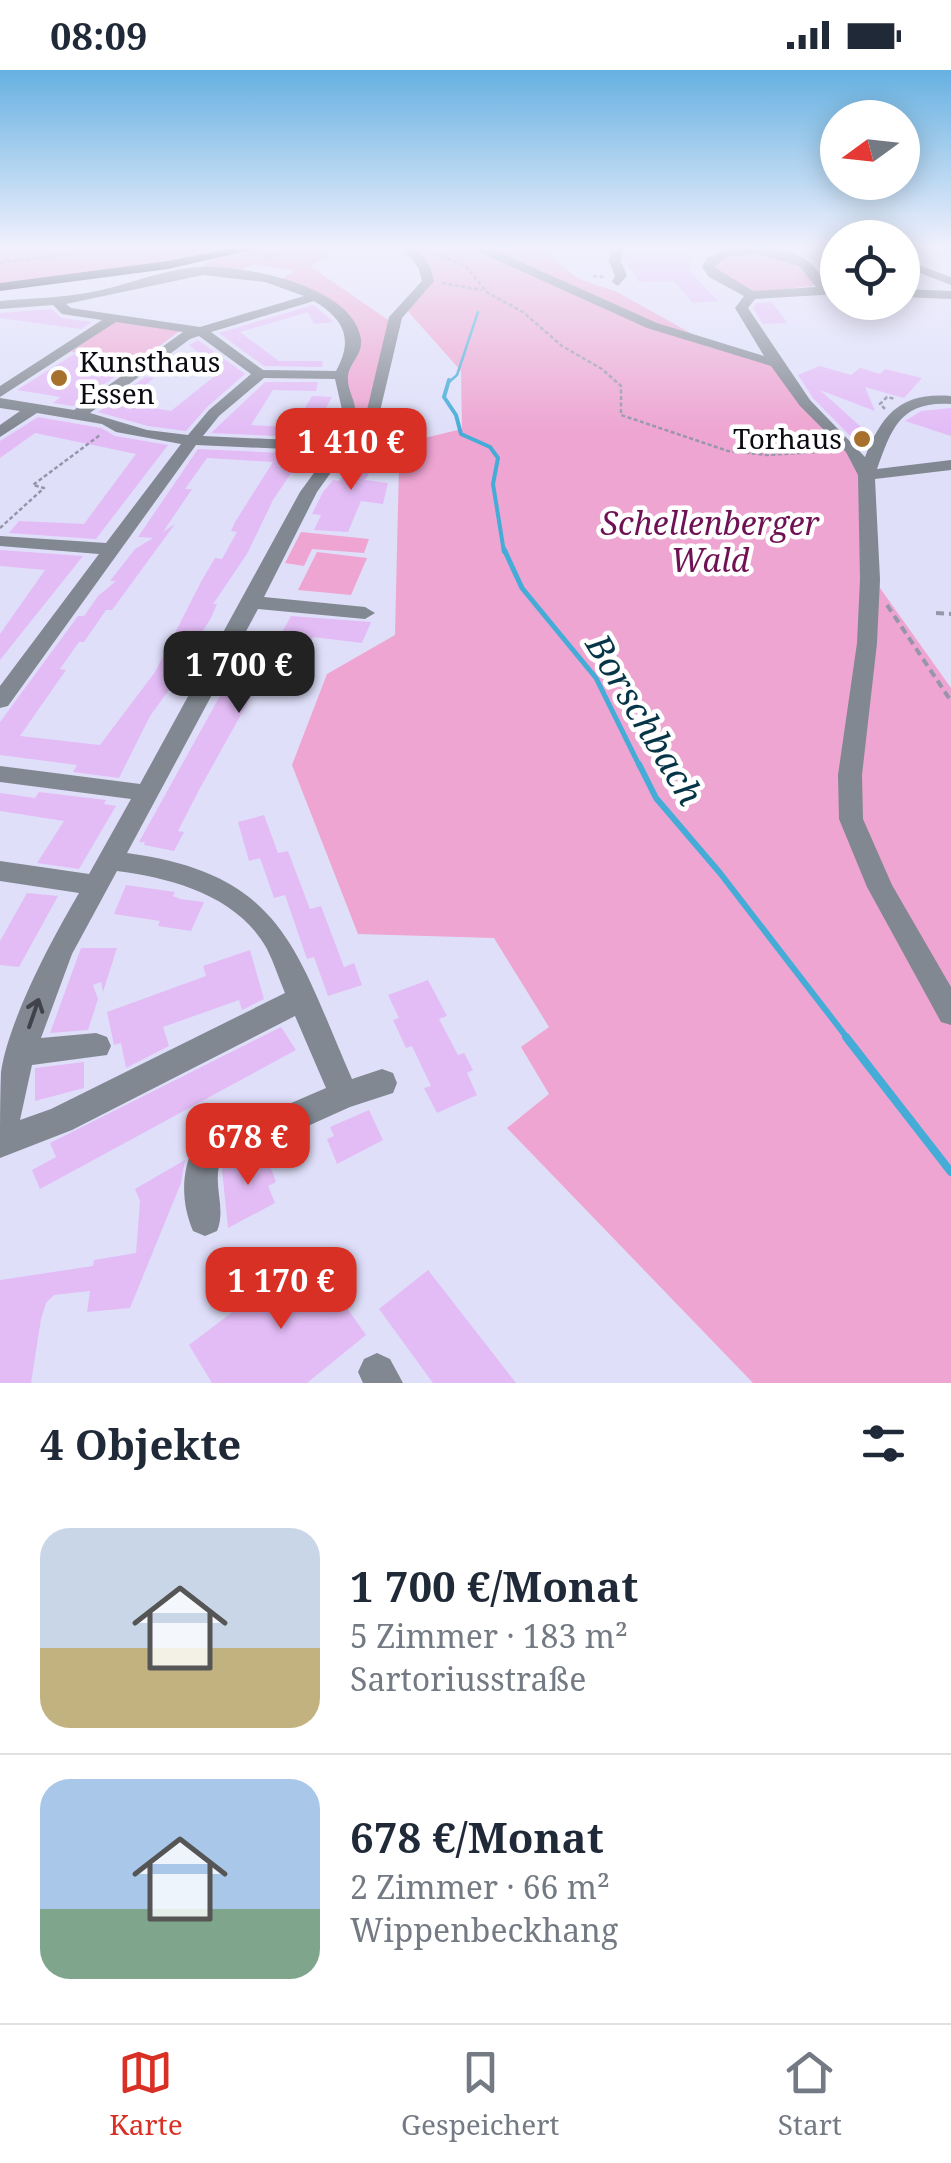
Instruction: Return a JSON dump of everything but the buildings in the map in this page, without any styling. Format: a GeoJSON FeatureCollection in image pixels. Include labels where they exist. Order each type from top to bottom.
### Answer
{"type":"FeatureCollection","features":[{"type":"Feature","properties":{"kind":"street"},"geometry":{"type":"LineString","coordinates":[[62,308],[200,331],[260,374],[341,374]]}},
{"type":"Feature","properties":{"kind":"street"},"geometry":{"type":"LineString","coordinates":[[77,415],[186,336],[276,308]]}},
{"type":"Feature","properties":{"kind":"street"},"geometry":{"type":"LineString","coordinates":[[0,1142],[20,1052],[43,987],[309,492],[341,446],[351,414],[341,374],[353,352],[354,338],[334,308]]}},
{"type":"Feature","properties":{"kind":"street"},"geometry":{"type":"LineString","coordinates":[[0,403],[106,420],[117,430],[193,440],[341,446],[354,442],[367,427],[396,317],[403,308]]}},
{"type":"Feature","properties":{"kind":"street"},"geometry":{"type":"LineString","coordinates":[[609,308],[690,342],[778,363]]}},
{"type":"Feature","properties":{"kind":"street"},"geometry":{"type":"LineString","coordinates":[[741,308],[812,412],[854,450],[866,475],[869,597],[862,693],[850,775],[851,818],[880,887],[951,1014]]}},
{"type":"Feature","properties":{"kind":"street"},"geometry":{"type":"LineString","coordinates":[[0,393],[114,318]]}},
{"type":"Feature","properties":{"kind":"street"},"geometry":{"type":"LineString","coordinates":[[0,701],[214,413],[260,374]]}},
{"type":"Feature","properties":{"kind":"street"},"geometry":{"type":"LineString","coordinates":[[866,475],[892,416],[938,398],[951,400]]}},
{"type":"Feature","properties":{"kind":"street"},"geometry":{"type":"LineString","coordinates":[[0,432],[34,409]]}},
{"type":"Feature","properties":{"kind":"street"},"geometry":{"type":"LineString","coordinates":[[866,475],[951,465]]}},
{"type":"Feature","properties":{"kind":"street"},"geometry":{"type":"LineString","coordinates":[[0,541],[111,549]]}},
{"type":"Feature","properties":{"kind":"street"},"geometry":{"type":"LineString","coordinates":[[252,602],[365,613]]}},
{"type":"Feature","properties":{"kind":"street"},"geometry":{"type":"LineString","coordinates":[[0,774],[146,793]]}},
{"type":"Feature","properties":{"kind":"street"},"geometry":{"type":"LineString","coordinates":[[110,860],[181,871],[211,882],[239,900],[277,941],[344,1095]]}},
{"type":"Feature","properties":{"kind":"street"},"geometry":{"type":"LineString","coordinates":[[0,871],[95,886]]}},
{"type":"Feature","properties":{"kind":"street"},"geometry":{"type":"LineString","coordinates":[[0,1142],[61,1120],[303,998]]}},
{"type":"Feature","properties":{"kind":"street"},"geometry":{"type":"LineString","coordinates":[[20,1052],[96,1046]]}},
{"type":"Feature","properties":{"kind":"street"},"geometry":{"type":"LineString","coordinates":[[205,1220],[199,1180],[206,1156],[297,1114],[382,1082]]}},
{"type":"Feature","properties":{"kind":"path"},"geometry":{"type":"LineString","coordinates":[[516,308],[562,346],[612,376],[621,386],[621,415],[728,451],[767,455],[854,450]]}},
{"type":"Feature","properties":{"kind":"path"},"geometry":{"type":"LineString","coordinates":[[0,528],[44,488],[33,485],[102,433],[117,430]]}},
{"type":"Feature","properties":{"kind":"path"},"geometry":{"type":"LineString","coordinates":[[869,597],[888,605],[951,701]]}},
{"type":"Feature","properties":{"kind":"path"},"geometry":{"type":"LineString","coordinates":[[936,613],[951,614]]}},
{"type":"Feature","properties":{"kind":"green space"},"geometry":{"type":"Polygon","coordinates":[[[338,308],[371,308],[391,322],[365,422],[353,438],[346,377],[357,354],[338,308]]]}},
{"type":"Feature","properties":{"kind":"green space","name":"Schellenberger Wald"},"geometry":{"type":"Polygon","coordinates":[[[405,308],[646,308],[694,335],[705,346],[778,364],[850,448],[867,479],[880,588],[951,688],[951,1383],[753,1383],[507,1128],[549,1094],[521,1047],[549,1027],[494,938],[358,934],[292,765],[327,674],[395,635],[399,465],[395,445],[462,429],[461,371],[405,308]]]}},
{"type":"Feature","properties":{"kind":"green space"},"geometry":{"type":"Polygon","coordinates":[[[115,321],[181,330],[139,361],[71,352],[115,321]]]}},
{"type":"Feature","properties":{"kind":"green space"},"geometry":{"type":"Polygon","coordinates":[[[301,532],[369,539],[364,553],[312,549],[304,566],[285,563],[301,532]]]}},
{"type":"Feature","properties":{"kind":"green space"},"geometry":{"type":"Polygon","coordinates":[[[317,552],[367,558],[351,595],[298,590],[317,552]]]}},
{"type":"Feature","properties":{"kind":"waterway","name":"Borschbach"},"geometry":{"type":"LineString","coordinates":[[449,382],[457,375],[478,312]]}},
{"type":"Feature","properties":{"kind":"waterway","name":"Borschbach"},"geometry":{"type":"LineString","coordinates":[[449,380],[444,397],[456,415],[461,434],[490,447],[498,458],[493,484],[504,552]]}},
{"type":"Feature","properties":{"kind":"waterway","name":"Borschbach"},"geometry":{"type":"LineString","coordinates":[[504,549],[522,588],[596,678],[640,767]]}},
{"type":"Feature","properties":{"kind":"waterway","name":"Borschbach"},"geometry":{"type":"LineString","coordinates":[[639,764],[656,798],[720,873],[848,1039]]}},
{"type":"Feature","properties":{"kind":"waterway","name":"Borschbach"},"geometry":{"type":"LineString","coordinates":[[846,1037],[951,1172]]}},
{"type":"Feature","properties":{"kind":"place","name":"Kunsthaus Essen"},"geometry":{"type":"Point","coordinates":[59,378]}},
{"type":"Feature","properties":{"kind":"place","name":"Torhaus"},"geometry":{"type":"Point","coordinates":[862,439]}}]}
